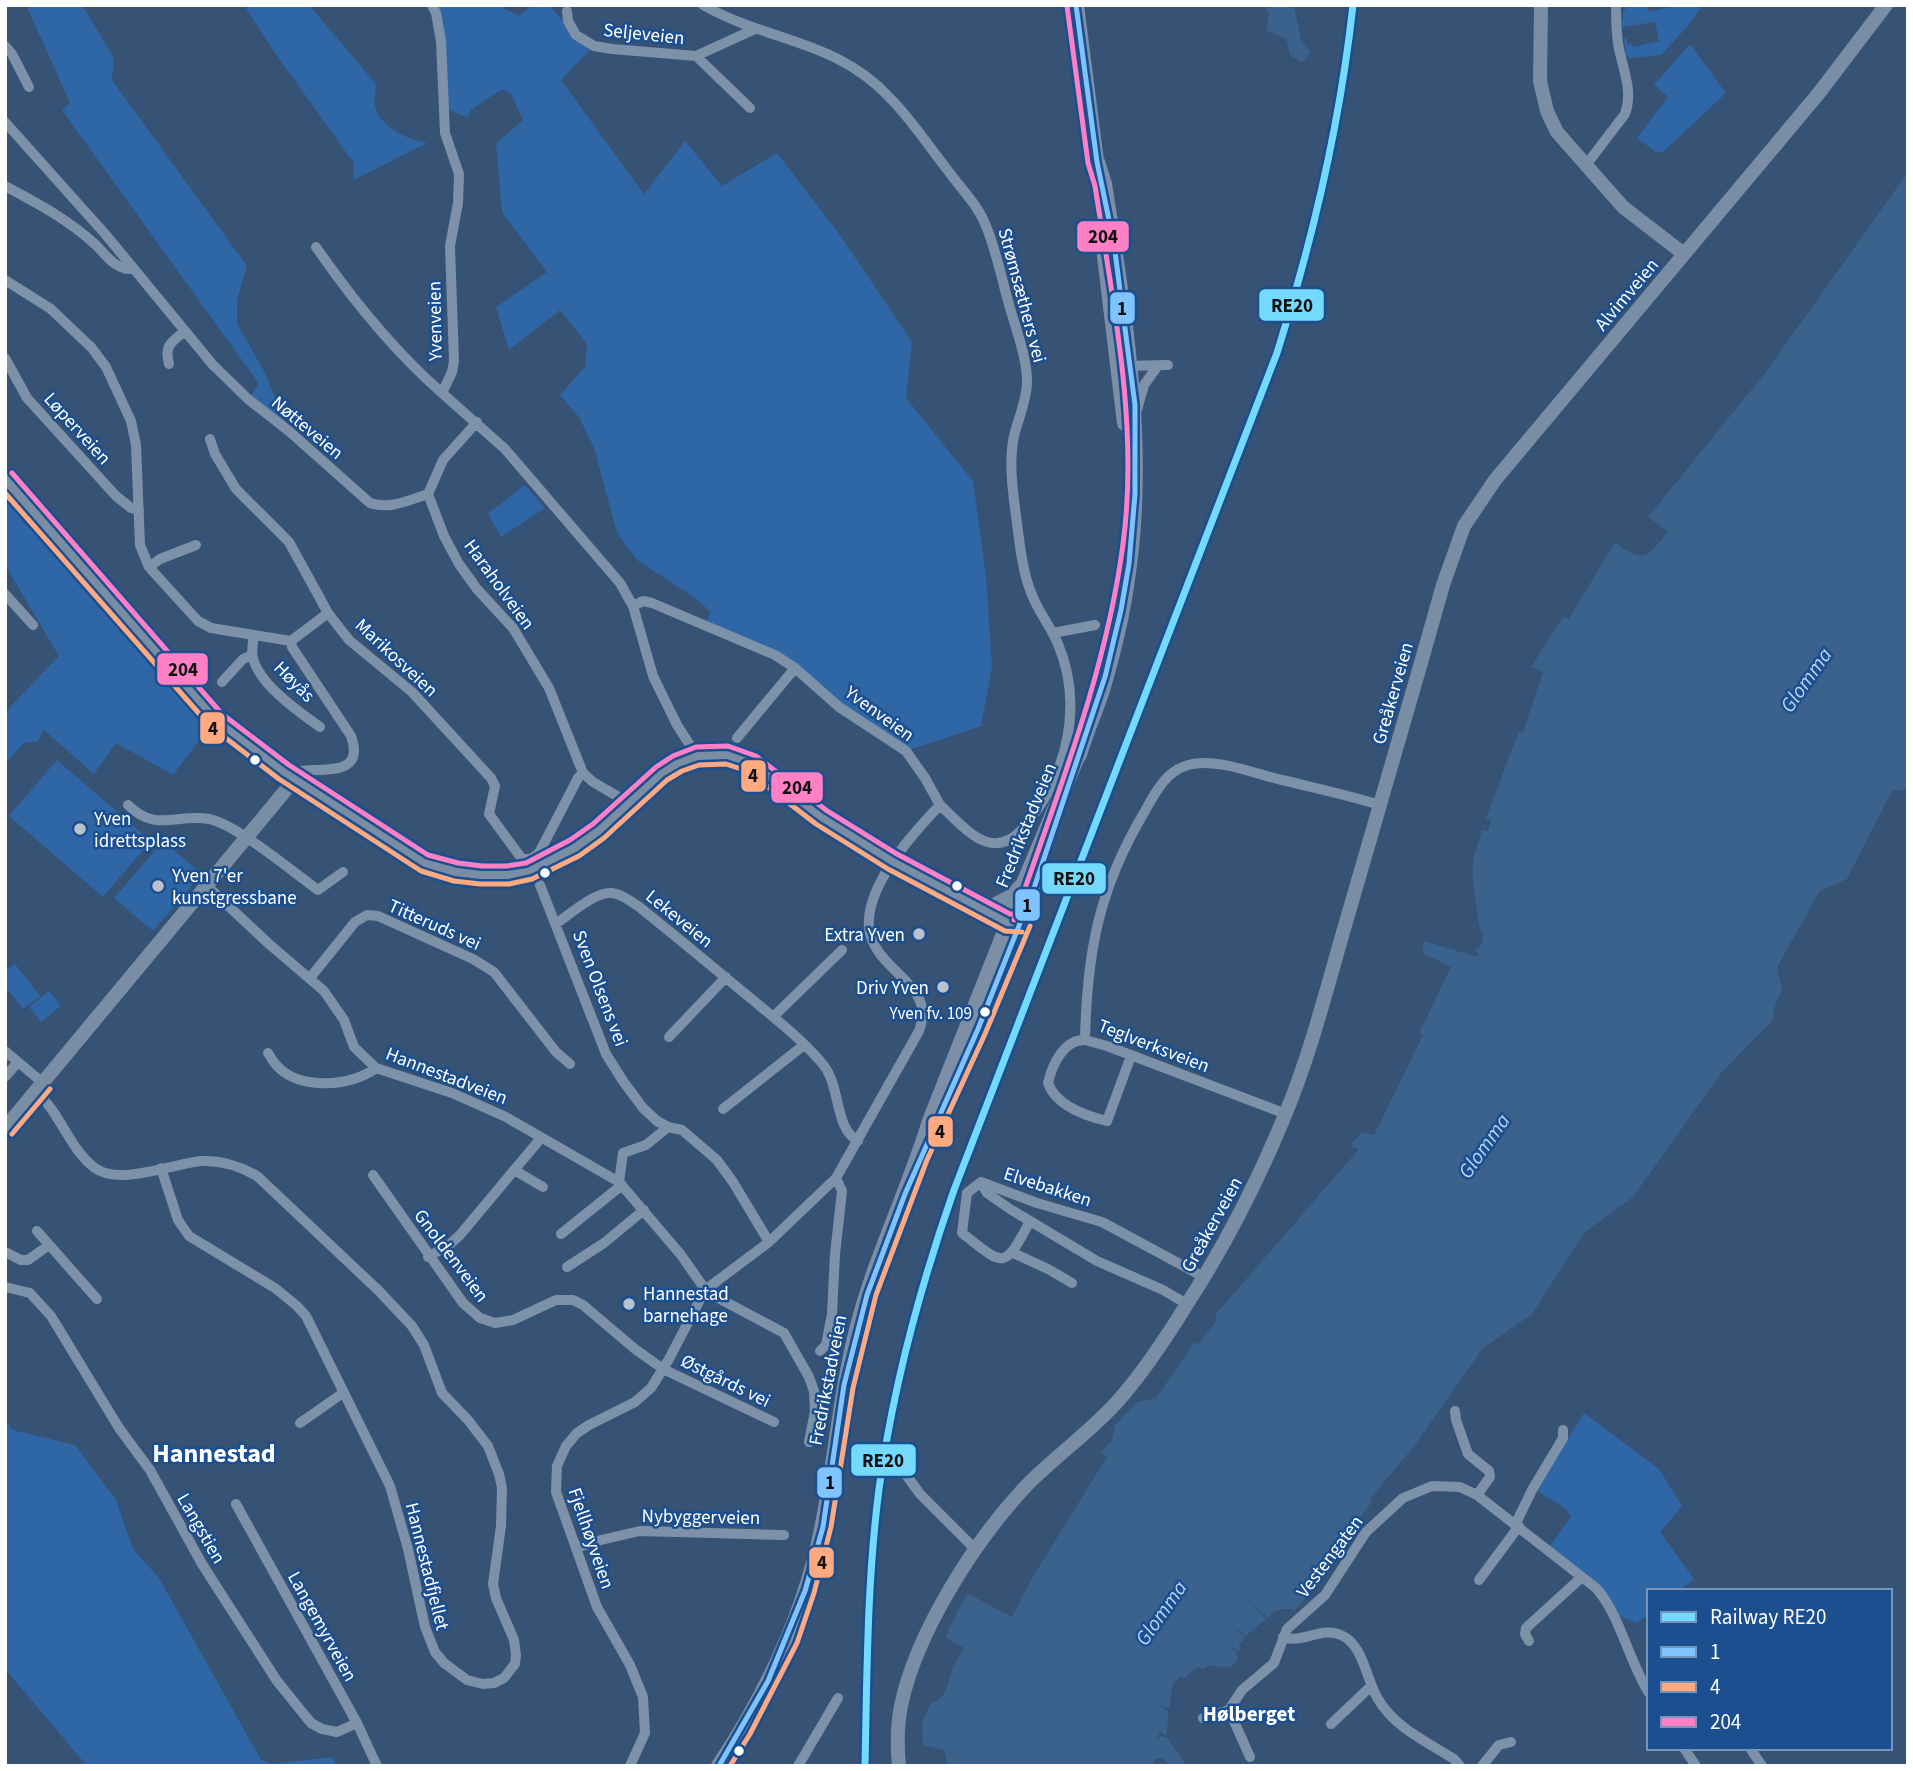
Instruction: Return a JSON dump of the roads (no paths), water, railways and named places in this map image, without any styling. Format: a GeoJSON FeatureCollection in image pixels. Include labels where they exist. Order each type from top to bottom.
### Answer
{"type":"FeatureCollection","features":[{"type":"Feature","properties":{"kind":"main road","name":"Fredrikstadveien"},"geometry":{"type":"LineString","coordinates":[[1076,5],[1097,162],[1104,184],[1124,366],[1133,502]]}},
{"type":"Feature","properties":{"kind":"main road","name":"Fredrikstadveien"},"geometry":{"type":"LineString","coordinates":[[719,1766],[767,1685],[789,1640],[806,1591],[823,1525],[844,1386],[859,1324],[879,1261],[919,1157],[978,1030],[1025,881],[1082,745],[1102,689],[1118,628],[1132,544],[1136,473],[1135,417],[1124,366]]}},
{"type":"Feature","properties":{"kind":"main road","name":"Fredrikstadveien"},"geometry":{"type":"LineString","coordinates":[[1014,920],[1076,769],[1082,745]]}},
{"type":"Feature","properties":{"kind":"street","name":"Yvenveien"},"geometry":{"type":"LineString","coordinates":[[432,5],[438,20],[441,41],[445,133],[459,174],[458,203],[450,246],[454,361],[442,393]]}},
{"type":"Feature","properties":{"kind":"street"},"geometry":{"type":"LineString","coordinates":[[1541,5],[1540,68],[1543,97],[1557,132],[1623,207],[1684,254]]}},
{"type":"Feature","properties":{"kind":"street","name":"Alvimveien"},"geometry":{"type":"LineString","coordinates":[[1432,626],[1454,552],[1475,507],[1819,93],[1886,5]]}},
{"type":"Feature","properties":{"kind":"street","name":"Strømsæthers vei"},"geometry":{"type":"LineString","coordinates":[[705,6],[755,29],[830,53],[876,83],[905,115],[983,218],[1014,321],[1027,381],[1012,450],[1015,507],[1032,596],[1065,663],[1070,718],[1064,752],[1043,802],[1022,830],[1011,839],[993,844],[981,841],[940,805]]}},
{"type":"Feature","properties":{"kind":"street"},"geometry":{"type":"LineString","coordinates":[[1586,165],[1625,114],[1628,105],[1629,90],[1615,22],[1617,7]]}},
{"type":"Feature","properties":{"kind":"street","name":"Seljeveien"},"geometry":{"type":"LineString","coordinates":[[566,11],[576,35],[594,46],[696,56]]}},
{"type":"Feature","properties":{"kind":"street"},"geometry":{"type":"LineString","coordinates":[[750,108],[696,56],[755,29]]}},
{"type":"Feature","properties":{"kind":"street"},"geometry":{"type":"LineString","coordinates":[[5,46],[29,87]]}},
{"type":"Feature","properties":{"kind":"street","name":"Nøtteveien"},"geometry":{"type":"LineString","coordinates":[[5,122],[106,235],[213,365],[248,399],[290,432],[370,503],[381,507],[391,506],[428,494]]}},
{"type":"Feature","properties":{"kind":"street"},"geometry":{"type":"LineString","coordinates":[[5,186],[53,211],[74,226],[118,267],[132,269]]}},
{"type":"Feature","properties":{"kind":"street"},"geometry":{"type":"LineString","coordinates":[[316,247],[342,284],[419,372],[505,449],[612,574],[633,606],[653,676],[677,725],[697,756]]}},
{"type":"Feature","properties":{"kind":"street"},"geometry":{"type":"LineString","coordinates":[[5,280],[51,309],[92,347],[106,367],[131,421],[136,445],[140,545],[149,566],[198,621],[228,632],[291,641],[328,613]]}},
{"type":"Feature","properties":{"kind":"street"},"geometry":{"type":"LineString","coordinates":[[169,364],[166,352],[169,345],[185,331]]}},
{"type":"Feature","properties":{"kind":"street","name":"Løperveien"},"geometry":{"type":"LineString","coordinates":[[5,358],[27,398],[116,496],[131,508],[139,510]]}},
{"type":"Feature","properties":{"kind":"street"},"geometry":{"type":"LineString","coordinates":[[1124,366],[1163,366],[1144,385],[1135,417]]}},
{"type":"Feature","properties":{"kind":"street"},"geometry":{"type":"LineString","coordinates":[[428,494],[443,460],[477,422]]}},
{"type":"Feature","properties":{"kind":"street","name":"Marikosveien"},"geometry":{"type":"LineString","coordinates":[[210,439],[215,454],[236,489],[289,542],[328,613],[349,640],[412,692],[491,778],[495,786],[489,814],[517,856],[526,861],[539,853],[583,773]]}},
{"type":"Feature","properties":{"kind":"street"},"geometry":{"type":"LineString","coordinates":[[5,479],[216,720],[295,779],[424,863],[456,872],[481,875],[519,873],[547,863],[599,831],[669,768],[697,756],[727,755],[751,763],[821,817],[893,862],[962,898],[1014,920]]}},
{"type":"Feature","properties":{"kind":"street","name":"Haraholveien"},"geometry":{"type":"LineString","coordinates":[[428,494],[444,536],[459,564],[477,589],[513,628],[549,688],[583,773]]}},
{"type":"Feature","properties":{"kind":"street"},"geometry":{"type":"LineString","coordinates":[[149,566],[196,545]]}},
{"type":"Feature","properties":{"kind":"street"},"geometry":{"type":"LineString","coordinates":[[5,594],[33,625]]}},
{"type":"Feature","properties":{"kind":"street","name":"Yvenveien"},"geometry":{"type":"LineString","coordinates":[[633,606],[643,601],[652,603],[775,655],[795,668],[839,707],[906,751],[940,805]]}},
{"type":"Feature","properties":{"kind":"street"},"geometry":{"type":"LineString","coordinates":[[1053,634],[1095,625]]}},
{"type":"Feature","properties":{"kind":"street","name":"Greåkerveien"},"geometry":{"type":"LineString","coordinates":[[898,1766],[899,1721],[910,1674],[935,1617],[976,1550],[1026,1487],[1105,1414],[1130,1386],[1187,1304],[1241,1213],[1286,1114],[1315,1026],[1432,626]]}},
{"type":"Feature","properties":{"kind":"street","name":"Høyås"},"geometry":{"type":"LineString","coordinates":[[254,635],[252,655],[268,683],[291,706],[320,727]]}},
{"type":"Feature","properties":{"kind":"street"},"geometry":{"type":"LineString","coordinates":[[5,1128],[301,771],[337,769],[346,765],[353,756],[351,736],[292,647],[291,641]]}},
{"type":"Feature","properties":{"kind":"street","name":"Høyås"},"geometry":{"type":"LineString","coordinates":[[222,682],[243,659],[252,655]]}},
{"type":"Feature","properties":{"kind":"street"},"geometry":{"type":"LineString","coordinates":[[737,738],[795,668]]}},
{"type":"Feature","properties":{"kind":"street","name":"Teglverksveien"},"geometry":{"type":"LineString","coordinates":[[1286,1114],[1085,1040],[1089,965],[1102,908],[1121,853],[1158,788],[1169,776],[1187,765],[1199,763],[1228,766],[1380,805]]}},
{"type":"Feature","properties":{"kind":"street"},"geometry":{"type":"LineString","coordinates":[[583,773],[629,803]]}},
{"type":"Feature","properties":{"kind":"street"},"geometry":{"type":"LineString","coordinates":[[128,805],[139,815],[152,821],[211,819],[245,837],[318,890],[343,872]]}},
{"type":"Feature","properties":{"kind":"street"},"geometry":{"type":"LineString","coordinates":[[893,862],[940,805]]}},
{"type":"Feature","properties":{"kind":"street","name":"Fjellhøyveien"},"geometry":{"type":"LineString","coordinates":[[630,1766],[645,1733],[643,1697],[631,1665],[597,1607],[556,1492],[557,1466],[566,1446],[589,1424],[641,1398],[651,1388],[705,1290],[769,1242],[836,1178],[858,1141],[919,1031],[923,1016],[916,992],[884,961],[870,936],[869,919],[873,901],[893,862]]}},
{"type":"Feature","properties":{"kind":"street"},"geometry":{"type":"LineString","coordinates":[[992,906],[1011,896],[1025,881]]}},
{"type":"Feature","properties":{"kind":"street","name":"Hannestadveien"},"geometry":{"type":"LineString","coordinates":[[206,885],[333,1002],[344,1020],[354,1047],[376,1068],[452,1093],[506,1116],[620,1183],[705,1290],[784,1333],[810,1377],[814,1391],[815,1411],[809,1442]]}},
{"type":"Feature","properties":{"kind":"street","name":"Sven Olsens vei"},"geometry":{"type":"LineString","coordinates":[[540,885],[606,1054],[643,1108],[668,1128],[682,1130],[717,1160],[769,1242]]}},
{"type":"Feature","properties":{"kind":"street","name":"Lekeveien"},"geometry":{"type":"LineString","coordinates":[[556,923],[601,894],[622,896],[638,906],[773,1017],[828,1070],[835,1084],[845,1129],[858,1141]]}},
{"type":"Feature","properties":{"kind":"street"},"geometry":{"type":"LineString","coordinates":[[962,898],[992,906],[1014,920]]}},
{"type":"Feature","properties":{"kind":"street","name":"Titteruds vei"},"geometry":{"type":"LineString","coordinates":[[310,978],[355,922],[368,915],[378,916],[473,959],[494,972],[556,1052],[570,1064]]}},
{"type":"Feature","properties":{"kind":"street"},"geometry":{"type":"LineString","coordinates":[[773,1017],[842,950]]}},
{"type":"Feature","properties":{"kind":"street"},"geometry":{"type":"LineString","coordinates":[[668,1037],[726,977]]}},
{"type":"Feature","properties":{"kind":"street"},"geometry":{"type":"LineString","coordinates":[[1085,1040],[1075,1040],[1069,1044],[1059,1058],[1048,1083],[1051,1091],[1060,1100],[1098,1118],[1107,1121],[1131,1056]]}},
{"type":"Feature","properties":{"kind":"street"},"geometry":{"type":"LineString","coordinates":[[723,1109],[804,1045]]}},
{"type":"Feature","properties":{"kind":"street","name":"Hannestadfjellet"},"geometry":{"type":"LineString","coordinates":[[5,1051],[40,1088],[76,1147],[95,1168],[111,1175],[126,1175],[161,1168],[200,1161],[243,1168],[257,1176],[378,1290],[412,1326],[424,1345],[442,1393],[479,1433],[488,1446],[499,1474],[503,1508],[493,1584],[496,1598],[514,1640],[516,1655],[515,1664],[503,1678],[494,1683],[483,1684],[467,1680],[443,1663],[435,1652],[425,1627],[408,1549],[390,1486],[309,1322],[297,1306],[275,1288],[201,1245],[183,1229],[161,1168]]}},
{"type":"Feature","properties":{"kind":"street"},"geometry":{"type":"LineString","coordinates":[[268,1053],[278,1067],[309,1082],[341,1082],[376,1068]]}},
{"type":"Feature","properties":{"kind":"street"},"geometry":{"type":"LineString","coordinates":[[5,1077],[18,1062]]}},
{"type":"Feature","properties":{"kind":"street"},"geometry":{"type":"LineString","coordinates":[[561,1234],[620,1183],[623,1153],[646,1145],[668,1128]]}},
{"type":"Feature","properties":{"kind":"street"},"geometry":{"type":"LineString","coordinates":[[428,1257],[456,1238],[541,1138]]}},
{"type":"Feature","properties":{"kind":"street"},"geometry":{"type":"LineString","coordinates":[[514,1170],[543,1186]]}},
{"type":"Feature","properties":{"kind":"street","name":"Gnoldenveien"},"geometry":{"type":"LineString","coordinates":[[373,1175],[428,1257],[463,1303],[484,1321],[506,1323],[556,1300],[573,1300],[663,1369]]}},
{"type":"Feature","properties":{"kind":"street"},"geometry":{"type":"LineString","coordinates":[[820,1351],[826,1345],[832,1314],[842,1191],[836,1178]]}},
{"type":"Feature","properties":{"kind":"street"},"geometry":{"type":"LineString","coordinates":[[981,1182],[987,1193],[1097,1261],[1163,1290],[1187,1304]]}},
{"type":"Feature","properties":{"kind":"street","name":"Elvebakken"},"geometry":{"type":"LineString","coordinates":[[1030,1221],[1013,1253],[1004,1259],[992,1258],[962,1233],[967,1193],[981,1182],[1037,1203],[1102,1222],[1204,1277]]}},
{"type":"Feature","properties":{"kind":"street"},"geometry":{"type":"LineString","coordinates":[[567,1267],[604,1243],[644,1210]]}},
{"type":"Feature","properties":{"kind":"street"},"geometry":{"type":"LineString","coordinates":[[37,1231],[97,1299]]}},
{"type":"Feature","properties":{"kind":"street"},"geometry":{"type":"LineString","coordinates":[[5,1252],[21,1260],[28,1260],[49,1245]]}},
{"type":"Feature","properties":{"kind":"street"},"geometry":{"type":"LineString","coordinates":[[1013,1253],[1072,1283]]}},
{"type":"Feature","properties":{"kind":"street","name":"Langstien"},"geometry":{"type":"LineString","coordinates":[[5,1287],[30,1293],[51,1316],[119,1428],[150,1470],[202,1564],[277,1681],[311,1723],[337,1732],[357,1723]]}},
{"type":"Feature","properties":{"kind":"street","name":"Østgårds vei"},"geometry":{"type":"LineString","coordinates":[[663,1369],[774,1422]]}},
{"type":"Feature","properties":{"kind":"street"},"geometry":{"type":"LineString","coordinates":[[299,1423],[343,1393]]}},
{"type":"Feature","properties":{"kind":"street"},"geometry":{"type":"LineString","coordinates":[[1455,1411],[1468,1454],[1489,1471],[1490,1476],[1477,1495]]}},
{"type":"Feature","properties":{"kind":"street"},"geometry":{"type":"LineString","coordinates":[[1479,1580],[1517,1525],[1537,1480],[1563,1438],[1563,1430]]}},
{"type":"Feature","properties":{"kind":"street"},"geometry":{"type":"LineString","coordinates":[[902,1469],[920,1494],[976,1550]]}},
{"type":"Feature","properties":{"kind":"street","name":"Vestengaten"},"geometry":{"type":"LineString","coordinates":[[1229,1710],[1242,1690],[1274,1663],[1283,1637],[1294,1622],[1307,1614],[1325,1595],[1366,1532],[1403,1498],[1432,1486],[1444,1485],[1460,1487],[1477,1495],[1605,1598],[1631,1660],[1647,1689]]}},
{"type":"Feature","properties":{"kind":"street","name":"Langemyrveien"},"geometry":{"type":"LineString","coordinates":[[236,1504],[357,1723],[377,1766]]}},
{"type":"Feature","properties":{"kind":"street","name":"Nybyggerveien"},"geometry":{"type":"LineString","coordinates":[[576,1548],[601,1539],[640,1531],[784,1535]]}},
{"type":"Feature","properties":{"kind":"street"},"geometry":{"type":"LineString","coordinates":[[1529,1642],[1524,1632],[1526,1628],[1582,1577]]}},
{"type":"Feature","properties":{"kind":"street"},"geometry":{"type":"LineString","coordinates":[[1283,1637],[1292,1641],[1321,1634],[1340,1634],[1354,1645],[1378,1699],[1399,1723],[1454,1759],[1460,1766]]}},
{"type":"Feature","properties":{"kind":"street"},"geometry":{"type":"LineString","coordinates":[[1331,1724],[1371,1686]]}},
{"type":"Feature","properties":{"kind":"street"},"geometry":{"type":"LineString","coordinates":[[798,1766],[838,1698]]}},
{"type":"Feature","properties":{"kind":"street"},"geometry":{"type":"LineString","coordinates":[[1203,1718],[1229,1710],[1250,1757]]}},
{"type":"Feature","properties":{"kind":"street"},"geometry":{"type":"LineString","coordinates":[[1482,1766],[1499,1745],[1511,1742]]}},
{"type":"Feature","properties":{"kind":"street"},"geometry":{"type":"LineString","coordinates":[[1685,1750],[1696,1766]]}},
{"type":"Feature","properties":{"kind":"street"},"geometry":{"type":"LineString","coordinates":[[1751,1750],[1762,1766]]}},
{"type":"Feature","properties":{"kind":"water"},"geometry":{"type":"Polygon","coordinates":[[[1264,5],[1294,5],[1301,41],[1311,52],[1302,63],[1290,55],[1286,38],[1266,31],[1269,13],[1264,5]]]}},
{"type":"Feature","properties":{"kind":"water","name":"Glomma"},"geometry":{"type":"Polygon","coordinates":[[[1908,172],[1908,789],[1892,791],[1847,879],[1820,891],[1777,967],[1782,990],[1775,1004],[1773,1020],[1722,1072],[1633,1197],[1584,1233],[1532,1314],[1483,1348],[1415,1445],[1370,1499],[1372,1502],[1351,1529],[1342,1531],[1340,1554],[1298,1607],[1295,1610],[1277,1611],[1268,1618],[1248,1601],[1266,1619],[1246,1636],[1233,1626],[1245,1638],[1239,1644],[1241,1649],[1238,1652],[1225,1641],[1237,1653],[1237,1661],[1231,1667],[1198,1667],[1173,1683],[1169,1708],[1161,1707],[1168,1711],[1167,1736],[1161,1733],[1162,1729],[1156,1740],[1161,1736],[1167,1738],[1185,1763],[1183,1766],[1171,1766],[1162,1758],[1155,1759],[1151,1766],[948,1766],[944,1750],[923,1745],[922,1723],[931,1703],[946,1691],[952,1670],[964,1648],[945,1637],[967,1593],[1012,1617],[1032,1578],[1107,1457],[1101,1453],[1112,1440],[1115,1425],[1138,1402],[1156,1398],[1195,1342],[1198,1344],[1216,1321],[1216,1314],[1359,1149],[1350,1146],[1361,1132],[1374,1135],[1423,1035],[1419,1033],[1451,967],[1422,953],[1424,941],[1478,957],[1478,952],[1474,951],[1481,945],[1483,936],[1473,883],[1473,859],[1482,830],[1488,831],[1491,821],[1486,818],[1519,731],[1523,732],[1543,672],[1531,667],[1563,617],[1569,619],[1615,542],[1638,555],[1649,553],[1655,548],[1667,532],[1648,517],[1765,373],[1908,172]]]}},
{"type":"Feature","properties":{"kind":"rail line","name":"RE20"},"geometry":{"type":"LineString","coordinates":[[865,1766],[870,1593],[879,1489],[900,1375],[919,1300],[954,1190],[1277,353],[1324,181],[1341,94],[1353,5]]}},
{"type":"Feature","properties":{"kind":"place","name":"Yven idrettsplass"},"geometry":{"type":"Point","coordinates":[80,829]}},
{"type":"Feature","properties":{"kind":"place","name":"Yven 7'er kunstgressbane"},"geometry":{"type":"Point","coordinates":[158,886]}},
{"type":"Feature","properties":{"kind":"place","name":"Extra Yven"},"geometry":{"type":"Point","coordinates":[919,934]}},
{"type":"Feature","properties":{"kind":"place","name":"Driv Yven"},"geometry":{"type":"Point","coordinates":[943,987]}},
{"type":"Feature","properties":{"kind":"place","name":"Yven fv. 109"},"geometry":{"type":"Point","coordinates":[985,1012]}},
{"type":"Feature","properties":{"kind":"place","name":"Hannestad barnehage"},"geometry":{"type":"Point","coordinates":[629,1304]}},
{"type":"Feature","properties":{"kind":"district","name":"Hannestad"},"geometry":{"type":"Point","coordinates":[214,1453]}},
{"type":"Feature","properties":{"kind":"district","name":"Hølberget"},"geometry":{"type":"Point","coordinates":[1249,1714]}}]}
